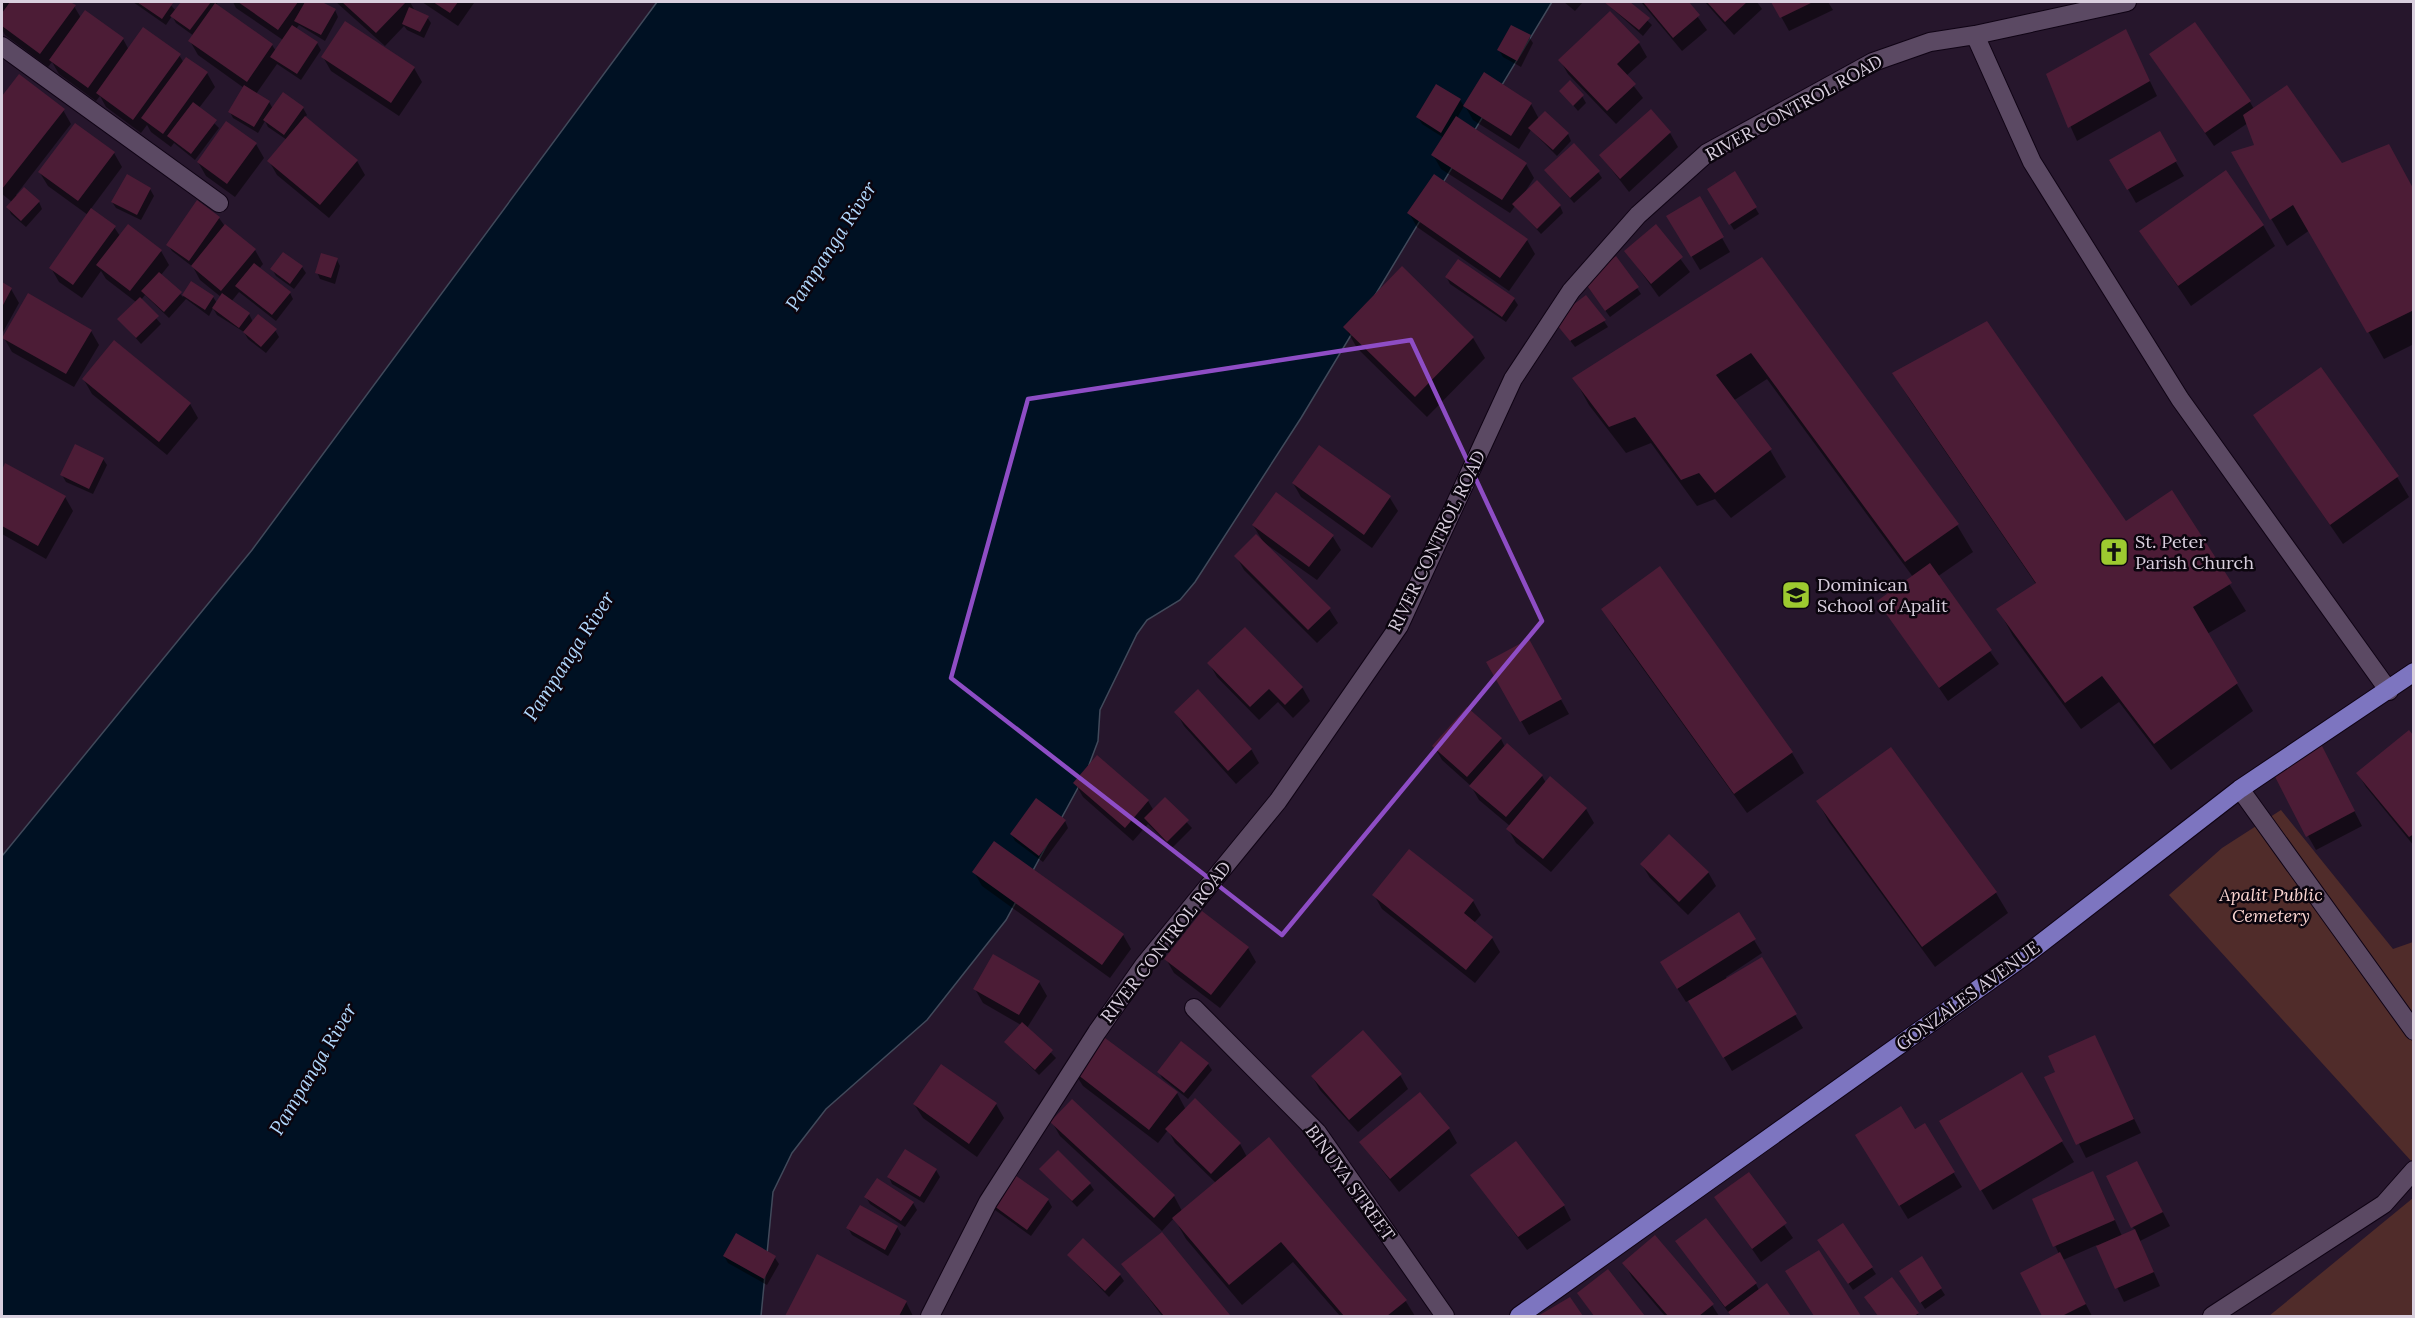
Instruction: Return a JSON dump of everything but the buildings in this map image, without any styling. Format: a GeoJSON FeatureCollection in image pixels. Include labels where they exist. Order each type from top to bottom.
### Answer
{"type":"FeatureCollection","features":[{"type":"Feature","properties":{"kind":"main road","name":"GONZALES AVENUE"},"geometry":{"type":"LineString","coordinates":[[1519,1317],[2023,957],[2240,789],[2389,691],[2414,672]]}},
{"type":"Feature","properties":{"kind":"street","name":"RIVER CONTROL ROAD"},"geometry":{"type":"LineString","coordinates":[[930,1317],[988,1202],[1097,1032],[1144,965],[1278,801],[1399,626],[1513,379],[1571,291],[1638,215],[1707,153],[1874,62],[1930,42],[1975,35],[2127,2]]}},
{"type":"Feature","properties":{"kind":"street"},"geometry":{"type":"LineString","coordinates":[[1975,35],[2032,162],[2180,399],[2389,691]]}},
{"type":"Feature","properties":{"kind":"street"},"geometry":{"type":"LineString","coordinates":[[2,46],[219,203]]}},
{"type":"Feature","properties":{"kind":"street"},"geometry":{"type":"LineString","coordinates":[[2240,789],[2414,1031]]}},
{"type":"Feature","properties":{"kind":"street","name":"BINUYA STREET"},"geometry":{"type":"LineString","coordinates":[[1194,1008],[1317,1132],[1445,1317]]}},
{"type":"Feature","properties":{"kind":"street"},"geometry":{"type":"LineString","coordinates":[[2212,1317],[2384,1204],[2414,1170]]}},
{"type":"Feature","properties":{"kind":"highlighted area"},"geometry":{"type":"Polygon","coordinates":[[[1411,340],[1542,621],[1282,935],[951,678],[1028,399],[1411,340]]]}},
{"type":"Feature","properties":{"kind":"green space","name":"Apalit Public Cemetery"},"geometry":{"type":"Polygon","coordinates":[[[2281,810],[2393,949],[2413,942],[2413,1163],[2169,895],[2222,848],[2281,810]]]}},
{"type":"Feature","properties":{"kind":"green space"},"geometry":{"type":"Polygon","coordinates":[[[2413,1198],[2413,1316],[2269,1316],[2413,1198]]]}},
{"type":"Feature","properties":{"kind":"water","name":"Pampanga River"},"geometry":{"type":"Polygon","coordinates":[[[657,2],[1552,2],[1301,418],[1195,582],[1180,600],[1147,620],[1137,634],[1100,710],[1098,741],[1086,773],[1006,920],[927,1020],[826,1109],[792,1153],[773,1192],[761,1316],[2,1316],[2,856],[252,550],[657,2]]]}},
{"type":"Feature","properties":{"kind":"place","name":"St. Peter Parish Church"},"geometry":{"type":"Point","coordinates":[2114,552]}},
{"type":"Feature","properties":{"kind":"place","name":"Dominican School of Apalit"},"geometry":{"type":"Point","coordinates":[1796,595]}}]}
